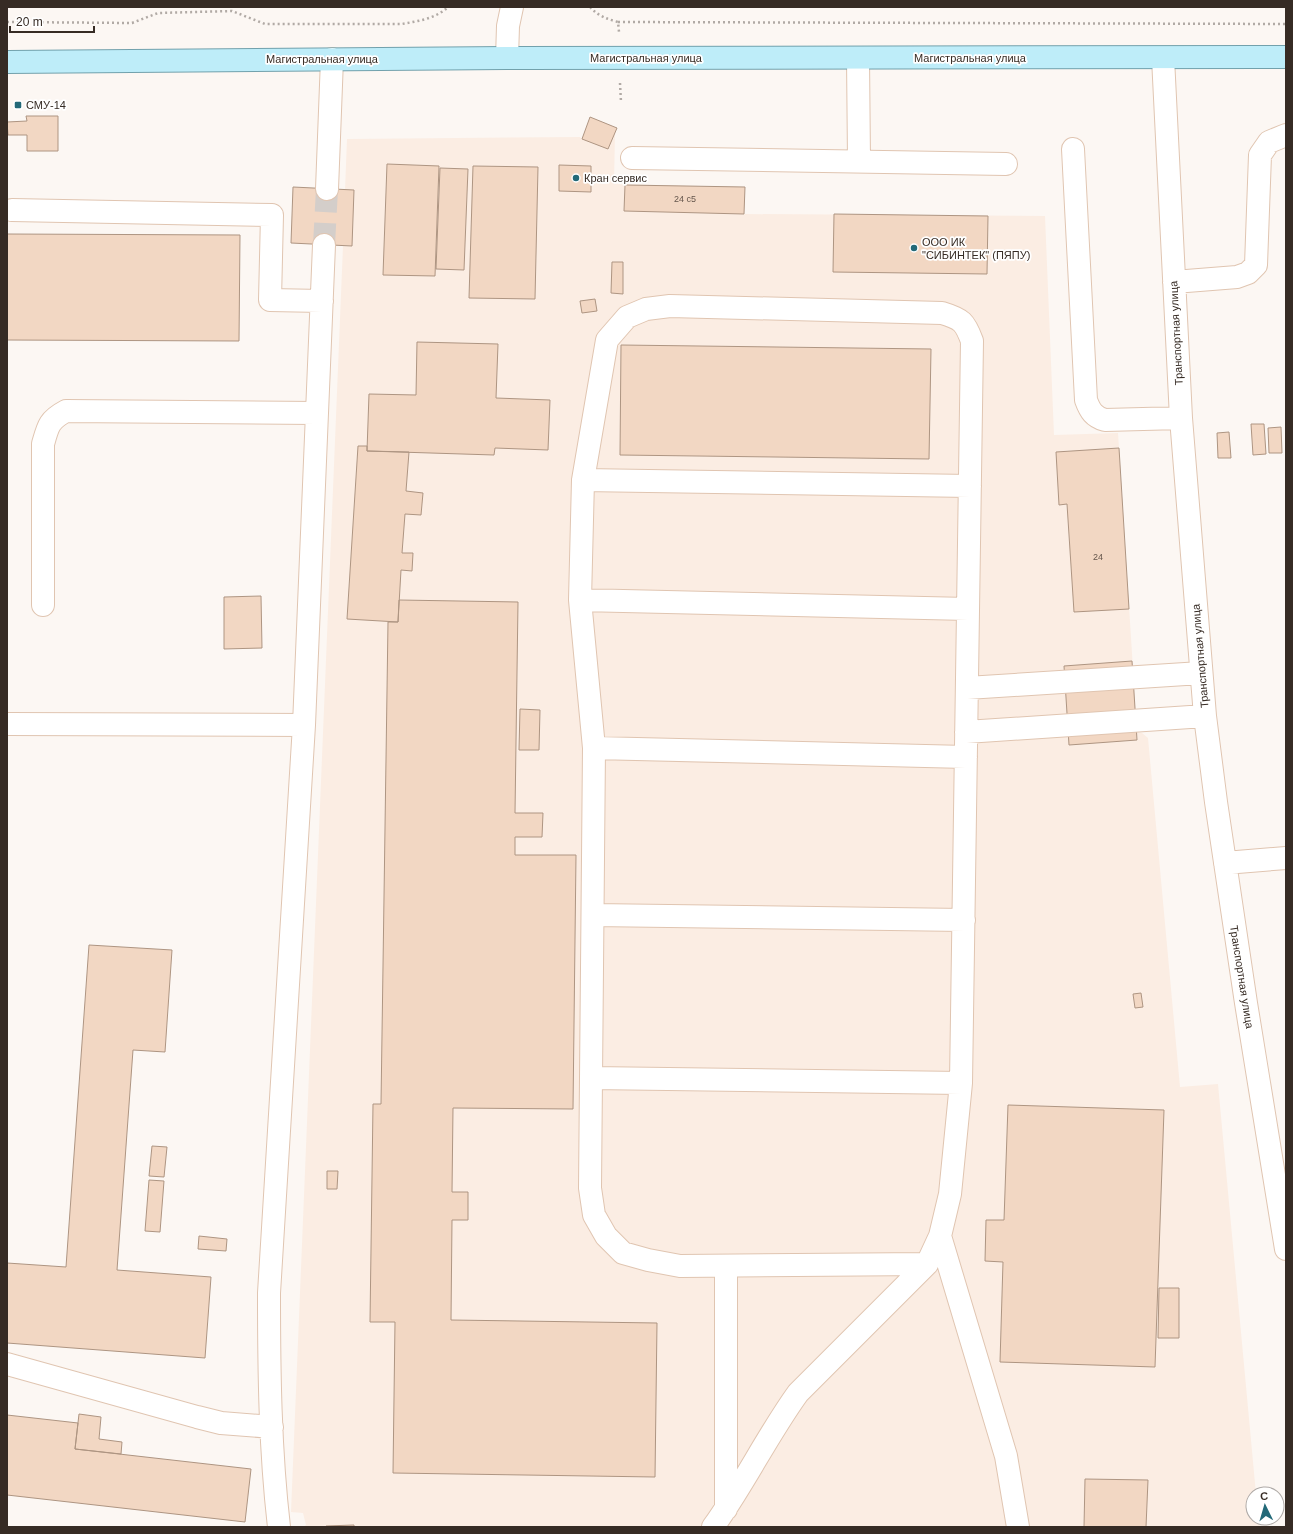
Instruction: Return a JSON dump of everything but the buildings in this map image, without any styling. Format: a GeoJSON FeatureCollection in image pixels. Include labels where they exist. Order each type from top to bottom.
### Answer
{"type":"FeatureCollection","features":[{"type":"Feature","properties":{"kind":"main road","name":"Магистральная улица"},"geometry":{"type":"LineString","coordinates":[[7,62],[507,58],[1286,57]]}},
{"type":"Feature","properties":{"kind":"street"},"geometry":{"type":"LineString","coordinates":[[507,58],[508,26],[512,7]]}},
{"type":"Feature","properties":{"kind":"street"},"geometry":{"type":"LineString","coordinates":[[858,58],[859,162]]}},
{"type":"Feature","properties":{"kind":"street","name":"Транспортная улица"},"geometry":{"type":"LineString","coordinates":[[1163,58],[1181,418],[1205,716],[1246,1003],[1286,1249]]}},
{"type":"Feature","properties":{"kind":"street"},"geometry":{"type":"LineString","coordinates":[[327,189],[332,59]]}},
{"type":"Feature","properties":{"kind":"street"},"geometry":{"type":"LineString","coordinates":[[1174,282],[1237,278],[1248,273],[1256,266],[1260,155],[1269,142],[1286,135]]}},
{"type":"Feature","properties":{"kind":"street"},"geometry":{"type":"LineString","coordinates":[[1073,149],[1086,400],[1090,410],[1097,418],[1105,420],[1181,418]]}},
{"type":"Feature","properties":{"kind":"street"},"geometry":{"type":"LineString","coordinates":[[632,158],[1006,164]]}},
{"type":"Feature","properties":{"kind":"street"},"geometry":{"type":"LineString","coordinates":[[12,210],[272,215],[270,300],[322,301]]}},
{"type":"Feature","properties":{"kind":"street"},"geometry":{"type":"LineString","coordinates":[[279,1527],[269,1371],[269,1293],[304,724],[324,245]]}},
{"type":"Feature","properties":{"kind":"street"},"geometry":{"type":"LineString","coordinates":[[713,1527],[726,1509],[782,1415],[798,1393],[927,1264],[940,1236],[950,1194],[962,1083],[972,341],[967,326],[956,317],[942,313],[670,306],[646,310],[627,317],[607,340],[583,480],[580,600],[594,748],[590,1188],[594,1214],[606,1236],[623,1253],[648,1260],[680,1266],[927,1264]]}},
{"type":"Feature","properties":{"kind":"street"},"geometry":{"type":"LineString","coordinates":[[43,605],[43,444],[47,430],[55,418],[66,411],[317,413]]}},
{"type":"Feature","properties":{"kind":"street"},"geometry":{"type":"LineString","coordinates":[[583,480],[970,486]]}},
{"type":"Feature","properties":{"kind":"street"},"geometry":{"type":"LineString","coordinates":[[580,600],[968,609]]}},
{"type":"Feature","properties":{"kind":"street"},"geometry":{"type":"LineString","coordinates":[[967,688],[1201,673]]}},
{"type":"Feature","properties":{"kind":"street"},"geometry":{"type":"LineString","coordinates":[[966,732],[1205,716]]}},
{"type":"Feature","properties":{"kind":"street"},"geometry":{"type":"LineString","coordinates":[[7,724],[304,724]]}},
{"type":"Feature","properties":{"kind":"street"},"geometry":{"type":"LineString","coordinates":[[594,748],[966,757]]}},
{"type":"Feature","properties":{"kind":"street"},"geometry":{"type":"LineString","coordinates":[[1225,863],[1286,858]]}},
{"type":"Feature","properties":{"kind":"street"},"geometry":{"type":"LineString","coordinates":[[593,915],[964,920]]}},
{"type":"Feature","properties":{"kind":"street"},"geometry":{"type":"LineString","coordinates":[[591,1078],[962,1083]]}},
{"type":"Feature","properties":{"kind":"street"},"geometry":{"type":"LineString","coordinates":[[940,1236],[1006,1456],[1018,1527]]}},
{"type":"Feature","properties":{"kind":"street"},"geometry":{"type":"LineString","coordinates":[[726,1266],[726,1509]]}},
{"type":"Feature","properties":{"kind":"street"},"geometry":{"type":"LineString","coordinates":[[7,1364],[221,1423],[272,1427]]}},
{"type":"Feature","properties":{"kind":"path"},"geometry":{"type":"LineString","coordinates":[[7,22],[132,23],[158,13],[232,11],[265,24],[402,24],[433,17],[448,7]]}},
{"type":"Feature","properties":{"kind":"path"},"geometry":{"type":"LineString","coordinates":[[618,22],[1286,24]]}},
{"type":"Feature","properties":{"kind":"shaded area"},"geometry":{"type":"Polygon","coordinates":[[[590,117],[617,128],[615,133],[614,184],[745,187],[744,214],[1045,216],[1054,435],[1118,433],[1137,732],[1142,733],[1148,738],[1180,1087],[1218,1084],[1255,1486],[1245,1486],[1245,1526],[1260,1527],[303,1527],[306,1525],[303,1513],[291,1512],[343,246],[351,246],[345,190],[347,139],[580,137],[582,139],[590,117]]]}},
{"type":"Feature","properties":{"kind":"tunnel"},"geometry":{"type":"LineString","coordinates":[[324,245],[327,189]]}},
{"type":"Feature","properties":{"kind":"place","name":"СМУ-14"},"geometry":{"type":"Point","coordinates":[18,105]}},
{"type":"Feature","properties":{"kind":"place","name":"Кран сервис"},"geometry":{"type":"Point","coordinates":[576,178]}},
{"type":"Feature","properties":{"kind":"place","name":"ООО ИК \"СИБИНТЕК\" (ПЯПУ)"},"geometry":{"type":"Point","coordinates":[914,248]}}]}
